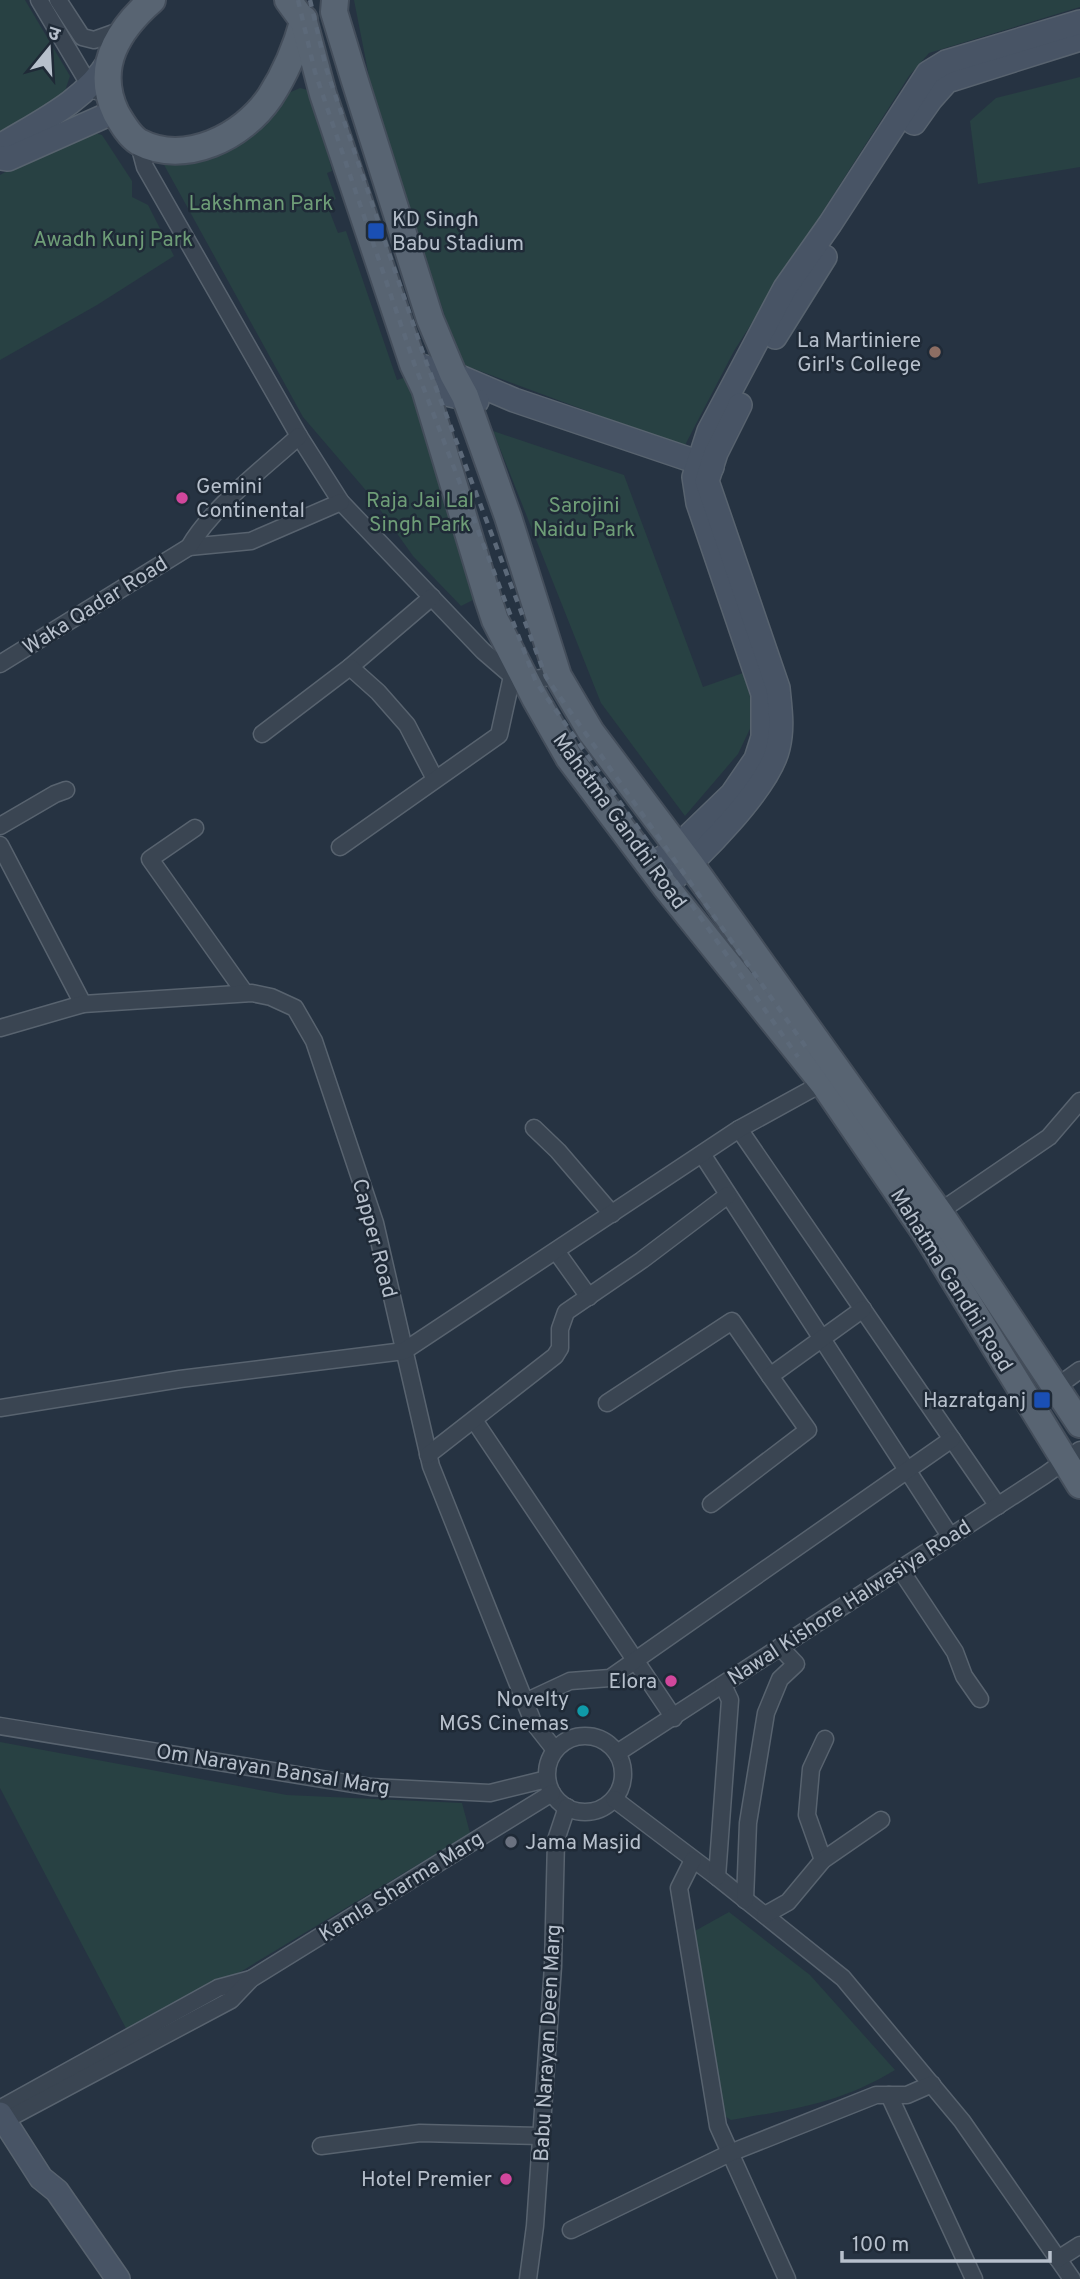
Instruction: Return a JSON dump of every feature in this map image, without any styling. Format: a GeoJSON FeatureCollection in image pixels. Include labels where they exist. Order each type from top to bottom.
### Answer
{"type":"FeatureCollection","features":[{"type":"Feature","properties":{"kind":"main road"},"geometry":{"type":"LineString","coordinates":[[152,0],[122,30],[109,61],[108,82],[114,107],[123,126],[138,141],[170,151],[197,149],[219,142],[239,128],[269,99],[284,72],[306,11]]}},
{"type":"Feature","properties":{"kind":"main road","name":"Mahatma Gandhi Road"},"geometry":{"type":"LineString","coordinates":[[288,0],[306,11],[318,76],[413,364],[425,389],[495,620],[519,678],[569,758],[658,876],[831,1078],[939,1212],[1080,1424]]}},
{"type":"Feature","properties":{"kind":"main road","name":"Mahatma Gandhi Road"},"geometry":{"type":"LineString","coordinates":[[334,0],[334,12],[430,318],[459,385],[508,517],[558,676],[591,732],[684,856],[831,1078],[923,1231],[1072,1455],[1080,1485]]}},
{"type":"Feature","properties":{"kind":"main road"},"geometry":{"type":"LineString","coordinates":[[284,72],[304,72],[318,76]]}},
{"type":"Feature","properties":{"kind":"street"},"geometry":{"type":"LineString","coordinates":[[0,158],[8,159],[114,107],[90,86],[39,0]]}},
{"type":"Feature","properties":{"kind":"street"},"geometry":{"type":"LineString","coordinates":[[58,0],[82,37],[94,40],[122,30]]}},
{"type":"Feature","properties":{"kind":"street"},"geometry":{"type":"LineString","coordinates":[[658,876],[684,856],[732,794],[756,760],[763,737],[763,694],[698,503],[709,431],[785,288],[928,74],[946,62],[1080,22]]}},
{"type":"Feature","properties":{"kind":"street"},"geometry":{"type":"LineString","coordinates":[[702,472],[716,453],[755,374],[803,291],[930,99],[947,81],[1080,39]]}},
{"type":"Feature","properties":{"kind":"street"},"geometry":{"type":"LineString","coordinates":[[0,146],[75,99],[99,78],[109,61]]}},
{"type":"Feature","properties":{"kind":"street"},"geometry":{"type":"LineString","coordinates":[[138,141],[145,167],[299,436],[341,502],[483,651],[519,678],[558,676]]}},
{"type":"Feature","properties":{"kind":"street"},"geometry":{"type":"LineString","coordinates":[[413,364],[459,385],[514,400],[702,472]]}},
{"type":"Feature","properties":{"kind":"street"},"geometry":{"type":"LineString","coordinates":[[425,389],[459,385]]}},
{"type":"Feature","properties":{"kind":"street","name":"Waka Qadar Road"},"geometry":{"type":"LineString","coordinates":[[189,547],[197,533],[222,507],[299,436]]}},
{"type":"Feature","properties":{"kind":"street","name":"Waka Qadar Road"},"geometry":{"type":"LineString","coordinates":[[0,664],[189,547],[251,541],[341,502]]}},
{"type":"Feature","properties":{"kind":"street"},"geometry":{"type":"LineString","coordinates":[[262,734],[350,667],[432,597]]}},
{"type":"Feature","properties":{"kind":"street"},"geometry":{"type":"LineString","coordinates":[[350,667],[378,692],[407,725],[435,779]]}},
{"type":"Feature","properties":{"kind":"street"},"geometry":{"type":"LineString","coordinates":[[340,846],[499,735],[519,678]]}},
{"type":"Feature","properties":{"kind":"street"},"geometry":{"type":"LineString","coordinates":[[0,826],[66,790]]}},
{"type":"Feature","properties":{"kind":"street"},"geometry":{"type":"LineString","coordinates":[[195,828],[150,859],[245,993]]}},
{"type":"Feature","properties":{"kind":"street"},"geometry":{"type":"LineString","coordinates":[[0,845],[83,1004]]}},
{"type":"Feature","properties":{"kind":"street","name":"Capper Road"},"geometry":{"type":"LineString","coordinates":[[0,1028],[83,1004],[245,993],[271,996],[295,1008],[314,1041],[375,1223],[428,1455],[533,1722],[555,1750]]}},
{"type":"Feature","properties":{"kind":"street"},"geometry":{"type":"LineString","coordinates":[[0,1408],[180,1379],[404,1352],[739,1129],[831,1078]]}},
{"type":"Feature","properties":{"kind":"street"},"geometry":{"type":"LineString","coordinates":[[939,1212],[1049,1137],[1080,1101]]}},
{"type":"Feature","properties":{"kind":"street"},"geometry":{"type":"LineString","coordinates":[[534,1128],[558,1151],[612,1213]]}},
{"type":"Feature","properties":{"kind":"street"},"geometry":{"type":"LineString","coordinates":[[739,1129],[998,1506]]}},
{"type":"Feature","properties":{"kind":"street"},"geometry":{"type":"LineString","coordinates":[[702,1154],[950,1536]]}},
{"type":"Feature","properties":{"kind":"street"},"geometry":{"type":"LineString","coordinates":[[428,1455],[555,1356],[566,1312],[728,1195]]}},
{"type":"Feature","properties":{"kind":"street"},"geometry":{"type":"LineString","coordinates":[[556,1251],[589,1297]]}},
{"type":"Feature","properties":{"kind":"street"},"geometry":{"type":"LineString","coordinates":[[770,1376],[863,1309]]}},
{"type":"Feature","properties":{"kind":"street"},"geometry":{"type":"LineString","coordinates":[[607,1403],[732,1321],[807,1430],[711,1504]]}},
{"type":"Feature","properties":{"kind":"street"},"geometry":{"type":"LineString","coordinates":[[1055,1388],[1080,1370]]}},
{"type":"Feature","properties":{"kind":"street"},"geometry":{"type":"LineString","coordinates":[[474,1420],[674,1718]]}},
{"type":"Feature","properties":{"kind":"street"},"geometry":{"type":"LineString","coordinates":[[525,1702],[570,1681],[610,1678],[952,1439]]}},
{"type":"Feature","properties":{"kind":"street","name":"Nawal Kishore Halwasiya Road"},"geometry":{"type":"LineString","coordinates":[[617,1753],[998,1506],[1072,1455]]}},
{"type":"Feature","properties":{"kind":"street"},"geometry":{"type":"LineString","coordinates":[[900,1569],[955,1652],[964,1676],[980,1699]]}},
{"type":"Feature","properties":{"kind":"street"},"geometry":{"type":"LineString","coordinates":[[746,1900],[748,1823],[766,1713],[780,1679],[796,1664],[780,1647]]}},
{"type":"Feature","properties":{"kind":"street"},"geometry":{"type":"LineString","coordinates":[[717,1877],[730,1700],[723,1685]]}},
{"type":"Feature","properties":{"kind":"street","name":"Om Narayan Bansal Marg"},"geometry":{"type":"LineString","coordinates":[[0,1726],[371,1787],[490,1793],[549,1786]]}},
{"type":"Feature","properties":{"kind":"street"},"geometry":{"type":"LineString","coordinates":[[581,1736],[597,1738],[610,1745],[617,1753],[623,1771],[622,1786],[614,1799],[603,1808],[592,1812],[580,1812],[567,1807],[549,1786],[548,1762],[555,1750],[566,1741],[581,1736]]}},
{"type":"Feature","properties":{"kind":"street"},"geometry":{"type":"LineString","coordinates":[[823,1860],[807,1815],[811,1769],[825,1739]]}},
{"type":"Feature","properties":{"kind":"street","name":"Kamla Sharma Marg"},"geometry":{"type":"LineString","coordinates":[[2,2112],[131,2045],[218,1988],[251,1979],[549,1786]]}},
{"type":"Feature","properties":{"kind":"street"},"geometry":{"type":"LineString","coordinates":[[614,1799],[843,1978],[962,2121],[1072,2279]]}},
{"type":"Feature","properties":{"kind":"street","name":"Babu Narayan Deen Marg"},"geometry":{"type":"LineString","coordinates":[[528,2279],[536,2226],[553,1966],[556,1840],[567,1807]]}},
{"type":"Feature","properties":{"kind":"street"},"geometry":{"type":"LineString","coordinates":[[765,1915],[788,1902],[823,1860],[881,1820]]}},
{"type":"Feature","properties":{"kind":"street"},"geometry":{"type":"LineString","coordinates":[[693,1860],[679,1888],[718,2126],[787,2279]]}},
{"type":"Feature","properties":{"kind":"street"},"geometry":{"type":"LineString","coordinates":[[572,2230],[730,2152],[876,2095],[907,2095],[932,2084]]}},
{"type":"Feature","properties":{"kind":"street"},"geometry":{"type":"LineString","coordinates":[[889,2095],[974,2279]]}},
{"type":"Feature","properties":{"kind":"street"},"geometry":{"type":"LineString","coordinates":[[2,2112],[41,2178],[57,2191],[118,2279]]}},
{"type":"Feature","properties":{"kind":"street"},"geometry":{"type":"LineString","coordinates":[[321,2146],[420,2133],[541,2136]]}},
{"type":"Feature","properties":{"kind":"street"},"geometry":{"type":"LineString","coordinates":[[41,2178],[44,2196],[102,2279]]}},
{"type":"Feature","properties":{"kind":"street"},"geometry":{"type":"LineString","coordinates":[[1058,2259],[1080,2245]]}},
{"type":"Feature","properties":{"kind":"green space"},"geometry":{"type":"Polygon","coordinates":[[[0,0],[25,0],[70,76],[62,100],[0,135],[0,0]]]}},
{"type":"Feature","properties":{"kind":"green space"},"geometry":{"type":"Polygon","coordinates":[[[354,0],[1080,0],[1080,7],[929,53],[909,76],[734,351],[684,447],[461,364],[375,107],[354,0]]]}},
{"type":"Feature","properties":{"kind":"green space"},"geometry":{"type":"Polygon","coordinates":[[[1080,77],[1080,167],[978,184],[970,121],[996,98],[1080,77]]]}},
{"type":"Feature","properties":{"kind":"green space","name":"Lakshman Park"},"geometry":{"type":"Polygon","coordinates":[[[300,88],[313,95],[332,171],[327,173],[336,199],[331,201],[333,208],[329,210],[338,233],[346,231],[397,380],[410,376],[477,598],[461,606],[413,556],[369,494],[303,417],[163,163],[196,161],[261,127],[286,94],[300,88]]]}},
{"type":"Feature","properties":{"kind":"green space","name":"Awadh Kunj Park"},"geometry":{"type":"Polygon","coordinates":[[[82,129],[102,135],[132,181],[132,197],[148,205],[174,256],[97,305],[0,360],[0,175],[82,129]]]}},
{"type":"Feature","properties":{"kind":"green space","name":"Sarojini Naidu Park"},"geometry":{"type":"Polygon","coordinates":[[[493,431],[624,475],[703,687],[743,673],[756,716],[738,754],[685,816],[601,703],[493,431]]]}},
{"type":"Feature","properties":{"kind":"green space"},"geometry":{"type":"Polygon","coordinates":[[[0,1742],[287,1795],[462,1803],[470,1833],[131,2038],[0,1788],[0,1742]]]}},
{"type":"Feature","properties":{"kind":"green space"},"geometry":{"type":"Polygon","coordinates":[[[729,1912],[810,1975],[895,2070],[855,2091],[816,2104],[731,2120],[723,2115],[693,1932],[729,1912]]]}},
{"type":"Feature","properties":{"kind":"railway"},"geometry":{"type":"LineString","coordinates":[[298,0],[315,72],[414,363],[536,682],[798,1057]]}},
{"type":"Feature","properties":{"kind":"railway"},"geometry":{"type":"LineString","coordinates":[[310,0],[326,68],[425,359],[546,677],[808,1050]]}},
{"type":"Feature","properties":{"kind":"place","name":"KD Singh Babu Stadium"},"geometry":{"type":"Point","coordinates":[376,231]}},
{"type":"Feature","properties":{"kind":"place","name":"La Martiniere Girl's College"},"geometry":{"type":"Point","coordinates":[935,352]}},
{"type":"Feature","properties":{"kind":"place","name":"Gemini Continental"},"geometry":{"type":"Point","coordinates":[182,498]}},
{"type":"Feature","properties":{"kind":"place","name":"Hazratganj"},"geometry":{"type":"Point","coordinates":[1042,1400]}},
{"type":"Feature","properties":{"kind":"place","name":"Elora"},"geometry":{"type":"Point","coordinates":[671,1681]}},
{"type":"Feature","properties":{"kind":"place","name":"Novelty MGS Cinemas"},"geometry":{"type":"Point","coordinates":[583,1711]}},
{"type":"Feature","properties":{"kind":"place","name":"Jama Masjid"},"geometry":{"type":"Point","coordinates":[511,1842]}},
{"type":"Feature","properties":{"kind":"place","name":"Hotel Premier"},"geometry":{"type":"Point","coordinates":[506,2179]}},
{"type":"Feature","properties":{"kind":"park label","name":"Raja Jai Lal Singh Park"},"geometry":{"type":"Point","coordinates":[420,512]}}]}
